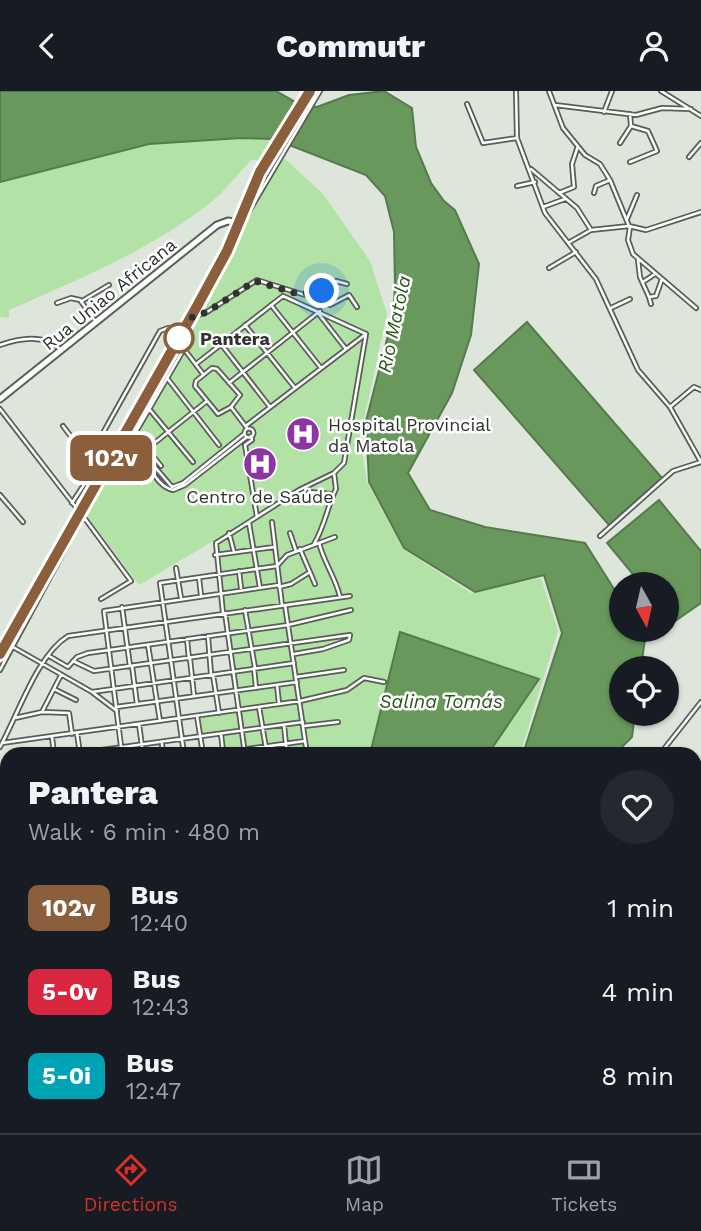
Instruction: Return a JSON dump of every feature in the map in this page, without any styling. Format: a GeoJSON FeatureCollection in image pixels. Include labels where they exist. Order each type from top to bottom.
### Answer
{"type":"FeatureCollection","features":[{"type":"Feature","properties":{"kind":"main road"},"geometry":{"type":"LineString","coordinates":[[0,654],[180,338],[234,235],[253,187],[310,91]]}},
{"type":"Feature","properties":{"kind":"main road","name":"Rua Uniao Africana"},"geometry":{"type":"LineString","coordinates":[[0,399],[217,225],[228,221],[239,223]]}},
{"type":"Feature","properties":{"kind":"main road"},"geometry":{"type":"LineString","coordinates":[[114,453],[130,443],[131,422]]}},
{"type":"Feature","properties":{"kind":"street"},"geometry":{"type":"LineString","coordinates":[[234,235],[320,91]]}},
{"type":"Feature","properties":{"kind":"street"},"geometry":{"type":"LineString","coordinates":[[516,91],[517,138],[531,169],[543,207],[567,244],[596,279],[638,370],[670,407],[701,462],[673,471],[600,536]]}},
{"type":"Feature","properties":{"kind":"street"},"geometry":{"type":"LineString","coordinates":[[549,91],[561,124],[585,155],[600,164],[610,180],[618,204],[630,226],[629,246],[638,260],[652,304]]}},
{"type":"Feature","properties":{"kind":"street"},"geometry":{"type":"LineString","coordinates":[[604,112],[612,91]]}},
{"type":"Feature","properties":{"kind":"street"},"geometry":{"type":"LineString","coordinates":[[661,91],[701,116]]}},
{"type":"Feature","properties":{"kind":"street"},"geometry":{"type":"LineString","coordinates":[[467,104],[484,143],[517,138]]}},
{"type":"Feature","properties":{"kind":"street"},"geometry":{"type":"LineString","coordinates":[[555,105],[576,106],[586,111],[631,114],[662,108],[691,109]]}},
{"type":"Feature","properties":{"kind":"street"},"geometry":{"type":"LineString","coordinates":[[620,143],[631,126],[631,114]]}},
{"type":"Feature","properties":{"kind":"street"},"geometry":{"type":"LineString","coordinates":[[630,162],[657,151],[648,131],[631,126]]}},
{"type":"Feature","properties":{"kind":"street"},"geometry":{"type":"LineString","coordinates":[[690,156],[701,143]]}},
{"type":"Feature","properties":{"kind":"street"},"geometry":{"type":"LineString","coordinates":[[559,193],[574,187],[572,164],[578,146]]}},
{"type":"Feature","properties":{"kind":"street"},"geometry":{"type":"LineString","coordinates":[[531,169],[577,208],[592,230]]}},
{"type":"Feature","properties":{"kind":"street"},"geometry":{"type":"LineString","coordinates":[[594,193],[597,186],[610,180]]}},
{"type":"Feature","properties":{"kind":"street"},"geometry":{"type":"LineString","coordinates":[[517,186],[535,183]]}},
{"type":"Feature","properties":{"kind":"street"},"geometry":{"type":"LineString","coordinates":[[627,219],[638,195]]}},
{"type":"Feature","properties":{"kind":"street"},"geometry":{"type":"LineString","coordinates":[[543,207],[565,199]]}},
{"type":"Feature","properties":{"kind":"street"},"geometry":{"type":"LineString","coordinates":[[567,244],[592,230],[630,226],[646,230],[701,212]]}},
{"type":"Feature","properties":{"kind":"street"},"geometry":{"type":"LineString","coordinates":[[549,268],[576,252]]}},
{"type":"Feature","properties":{"kind":"street"},"geometry":{"type":"LineString","coordinates":[[638,260],[696,308]]}},
{"type":"Feature","properties":{"kind":"street"},"geometry":{"type":"LineString","coordinates":[[643,282],[656,273]]}},
{"type":"Feature","properties":{"kind":"street"},"geometry":{"type":"LineString","coordinates":[[649,296],[656,296],[662,279]]}},
{"type":"Feature","properties":{"kind":"street"},"geometry":{"type":"LineString","coordinates":[[190,318],[202,315],[257,281],[298,294],[320,292],[336,281],[347,284]]}},
{"type":"Feature","properties":{"kind":"street"},"geometry":{"type":"LineString","coordinates":[[82,301],[109,285]]}},
{"type":"Feature","properties":{"kind":"street"},"geometry":{"type":"LineString","coordinates":[[320,292],[328,305],[349,295],[356,307]]}},
{"type":"Feature","properties":{"kind":"street"},"geometry":{"type":"LineString","coordinates":[[196,364],[285,296],[366,334]]}},
{"type":"Feature","properties":{"kind":"street"},"geometry":{"type":"LineString","coordinates":[[57,303],[71,298],[82,301],[96,322]]}},
{"type":"Feature","properties":{"kind":"street"},"geometry":{"type":"LineString","coordinates":[[611,308],[630,299]]}},
{"type":"Feature","properties":{"kind":"street"},"geometry":{"type":"LineString","coordinates":[[271,305],[321,368]]}},
{"type":"Feature","properties":{"kind":"street"},"geometry":{"type":"LineString","coordinates":[[229,383],[319,312]]}},
{"type":"Feature","properties":{"kind":"street"},"geometry":{"type":"LineString","coordinates":[[319,312],[346,349]]}},
{"type":"Feature","properties":{"kind":"street"},"geometry":{"type":"LineString","coordinates":[[245,325],[295,388]]}},
{"type":"Feature","properties":{"kind":"street"},"geometry":{"type":"LineString","coordinates":[[103,433],[162,329],[168,328],[180,338],[184,349],[204,375]]}},
{"type":"Feature","properties":{"kind":"street"},"geometry":{"type":"LineString","coordinates":[[246,427],[366,334]]}},
{"type":"Feature","properties":{"kind":"street"},"geometry":{"type":"LineString","coordinates":[[243,747],[220,593],[216,543],[304,488],[334,473],[346,458],[366,334]]}},
{"type":"Feature","properties":{"kind":"street"},"geometry":{"type":"LineString","coordinates":[[0,345],[41,338],[51,341],[61,350]]}},
{"type":"Feature","properties":{"kind":"street"},"geometry":{"type":"LineString","coordinates":[[221,344],[270,407]]}},
{"type":"Feature","properties":{"kind":"street"},"geometry":{"type":"LineString","coordinates":[[161,466],[137,433],[184,349]]}},
{"type":"Feature","properties":{"kind":"street"},"geometry":{"type":"LineString","coordinates":[[217,369],[229,383],[240,395],[231,407],[218,414],[195,386],[204,375],[217,369]]}},
{"type":"Feature","properties":{"kind":"street"},"geometry":{"type":"LineString","coordinates":[[167,378],[219,445]]}},
{"type":"Feature","properties":{"kind":"street"},"geometry":{"type":"LineString","coordinates":[[670,407],[694,387],[701,390]]}},
{"type":"Feature","properties":{"kind":"street"},"geometry":{"type":"LineString","coordinates":[[147,449],[207,401]]}},
{"type":"Feature","properties":{"kind":"street"},"geometry":{"type":"LineString","coordinates":[[72,503],[115,437],[130,443],[169,486],[177,487],[253,431],[246,427],[231,407]]}},
{"type":"Feature","properties":{"kind":"street"},"geometry":{"type":"LineString","coordinates":[[0,409],[82,513],[131,581],[101,599]]}},
{"type":"Feature","properties":{"kind":"street"},"geometry":{"type":"LineString","coordinates":[[149,409],[193,462]]}},
{"type":"Feature","properties":{"kind":"street"},"geometry":{"type":"LineString","coordinates":[[63,426],[94,467]]}},
{"type":"Feature","properties":{"kind":"street"},"geometry":{"type":"LineString","coordinates":[[246,427],[252,440],[245,445],[257,517]]}},
{"type":"Feature","properties":{"kind":"street"},"geometry":{"type":"LineString","coordinates":[[334,473],[336,489],[331,494],[328,511],[316,543],[326,567],[337,582],[340,597]]}},
{"type":"Feature","properties":{"kind":"street"},"geometry":{"type":"LineString","coordinates":[[304,488],[331,494]]}},
{"type":"Feature","properties":{"kind":"street"},"geometry":{"type":"LineString","coordinates":[[0,495],[23,522]]}},
{"type":"Feature","properties":{"kind":"street"},"geometry":{"type":"LineString","coordinates":[[0,670],[82,513]]}},
{"type":"Feature","properties":{"kind":"street"},"geometry":{"type":"LineString","coordinates":[[272,522],[279,586],[293,654],[306,747]]}},
{"type":"Feature","properties":{"kind":"street"},"geometry":{"type":"LineString","coordinates":[[249,523],[260,588]]}},
{"type":"Feature","properties":{"kind":"street"},"geometry":{"type":"LineString","coordinates":[[229,533],[234,552]]}},
{"type":"Feature","properties":{"kind":"street"},"geometry":{"type":"LineString","coordinates":[[290,533],[296,551]]}},
{"type":"Feature","properties":{"kind":"street"},"geometry":{"type":"LineString","coordinates":[[183,747],[160,583],[277,566],[285,557],[300,549],[335,537]]}},
{"type":"Feature","properties":{"kind":"street"},"geometry":{"type":"LineString","coordinates":[[215,555],[275,547]]}},
{"type":"Feature","properties":{"kind":"street"},"geometry":{"type":"LineString","coordinates":[[300,549],[315,584]]}},
{"type":"Feature","properties":{"kind":"street"},"geometry":{"type":"LineString","coordinates":[[176,568],[181,598]]}},
{"type":"Feature","properties":{"kind":"street"},"geometry":{"type":"LineString","coordinates":[[239,571],[241,590]]}},
{"type":"Feature","properties":{"kind":"street"},"geometry":{"type":"LineString","coordinates":[[310,572],[295,582],[279,586],[103,611],[121,747],[284,725],[338,722]]}},
{"type":"Feature","properties":{"kind":"street"},"geometry":{"type":"LineString","coordinates":[[198,576],[201,595]]}},
{"type":"Feature","properties":{"kind":"street"},"geometry":{"type":"LineString","coordinates":[[1,745],[42,665],[58,643],[68,636],[350,596]]}},
{"type":"Feature","properties":{"kind":"street"},"geometry":{"type":"LineString","coordinates":[[122,607],[137,704]]}},
{"type":"Feature","properties":{"kind":"street"},"geometry":{"type":"LineString","coordinates":[[245,610],[256,688]]}},
{"type":"Feature","properties":{"kind":"street"},"geometry":{"type":"LineString","coordinates":[[48,656],[68,667],[79,655],[288,625],[352,610]]}},
{"type":"Feature","properties":{"kind":"street"},"geometry":{"type":"LineString","coordinates":[[73,661],[93,671],[210,657],[345,633],[351,637],[323,649],[293,654]]}},
{"type":"Feature","properties":{"kind":"street"},"geometry":{"type":"LineString","coordinates":[[208,636],[219,713]]}},
{"type":"Feature","properties":{"kind":"street"},"geometry":{"type":"LineString","coordinates":[[187,639],[194,696]]}},
{"type":"Feature","properties":{"kind":"street"},"geometry":{"type":"LineString","coordinates":[[148,645],[160,721]]}},
{"type":"Feature","properties":{"kind":"street"},"geometry":{"type":"LineString","coordinates":[[13,647],[92,692],[116,709],[297,682]]}},
{"type":"Feature","properties":{"kind":"street"},"geometry":{"type":"LineString","coordinates":[[92,692],[294,663]]}},
{"type":"Feature","properties":{"kind":"street"},"geometry":{"type":"LineString","coordinates":[[296,677],[344,670]]}},
{"type":"Feature","properties":{"kind":"street"},"geometry":{"type":"LineString","coordinates":[[42,712],[61,675]]}},
{"type":"Feature","properties":{"kind":"street"},"geometry":{"type":"LineString","coordinates":[[1,745],[300,701],[347,690],[362,678],[384,682]]}},
{"type":"Feature","properties":{"kind":"street"},"geometry":{"type":"LineString","coordinates":[[276,685],[279,704]]}},
{"type":"Feature","properties":{"kind":"street"},"geometry":{"type":"LineString","coordinates":[[54,689],[76,700]]}},
{"type":"Feature","properties":{"kind":"street"},"geometry":{"type":"LineString","coordinates":[[666,747],[701,702]]}},
{"type":"Feature","properties":{"kind":"street"},"geometry":{"type":"LineString","coordinates":[[259,707],[265,746]]}},
{"type":"Feature","properties":{"kind":"street"},"geometry":{"type":"LineString","coordinates":[[15,718],[42,712],[69,713],[78,747]]}},
{"type":"Feature","properties":{"kind":"street"},"geometry":{"type":"LineString","coordinates":[[197,716],[202,747]]}},
{"type":"Feature","properties":{"kind":"street"},"geometry":{"type":"LineString","coordinates":[[139,724],[142,745]]}},
{"type":"Feature","properties":{"kind":"street"},"geometry":{"type":"LineString","coordinates":[[284,725],[285,747]]}},
{"type":"Feature","properties":{"kind":"street"},"geometry":{"type":"LineString","coordinates":[[221,734],[222,747]]}},
{"type":"Feature","properties":{"kind":"street"},"geometry":{"type":"LineString","coordinates":[[51,737],[53,747]]}},
{"type":"Feature","properties":{"kind":"street"},"geometry":{"type":"LineString","coordinates":[[262,747],[305,741]]}},
{"type":"Feature","properties":{"kind":"street"},"geometry":{"type":"LineString","coordinates":[[161,742],[162,747]]}},
{"type":"Feature","properties":{"kind":"shaded area"},"geometry":{"type":"Polygon","coordinates":[[[241,138],[277,141],[264,160],[251,160],[216,198],[187,220],[113,263],[9,310],[9,318],[0,317],[0,182],[150,144],[241,138]]]}},
{"type":"Feature","properties":{"kind":"shaded area"},"geometry":{"type":"Polygon","coordinates":[[[281,155],[323,194],[370,261],[387,314],[360,438],[367,482],[403,549],[471,593],[541,578],[558,631],[522,747],[222,747],[220,734],[201,736],[198,718],[239,709],[215,540],[139,585],[84,512],[281,155]]]}},
{"type":"Feature","properties":{"kind":"water","name":"Rio Matola"},"geometry":{"type":"Polygon","coordinates":[[[0,91],[276,91],[299,104],[317,107],[349,95],[384,91],[412,108],[416,147],[431,183],[444,201],[455,210],[479,264],[471,335],[452,393],[408,473],[430,510],[485,527],[585,543],[609,581],[609,642],[645,642],[643,656],[609,656],[609,726],[633,726],[632,737],[622,747],[525,747],[562,633],[544,575],[475,592],[404,548],[369,482],[366,421],[393,316],[395,287],[394,232],[385,196],[366,175],[274,139],[241,138],[149,144],[0,182],[0,91]]]}},
{"type":"Feature","properties":{"kind":"water"},"geometry":{"type":"Polygon","coordinates":[[[527,322],[662,478],[609,525],[474,370],[527,322]]]}},
{"type":"Feature","properties":{"kind":"water"},"geometry":{"type":"Polygon","coordinates":[[[659,500],[701,551],[701,603],[679,618],[679,572],[631,572],[607,543],[659,500]]]}},
{"type":"Feature","properties":{"kind":"water","name":"Salina Tomás"},"geometry":{"type":"Polygon","coordinates":[[[400,632],[539,679],[493,747],[372,747],[400,632]]]}},
{"type":"Feature","properties":{"kind":"bus line","name":"102v"},"geometry":{"type":"LineString","coordinates":[[0,654],[178,341],[227,251],[260,172],[310,91]]}},
{"type":"Feature","properties":{"kind":"place","name":"Pantera"},"geometry":{"type":"Point","coordinates":[179,338]}},
{"type":"Feature","properties":{"kind":"place","name":"Hospital Provincial da Matola"},"geometry":{"type":"Point","coordinates":[303,434]}},
{"type":"Feature","properties":{"kind":"place","name":"Centro de Saúde"},"geometry":{"type":"Point","coordinates":[260,464]}},
{"type":"Feature","properties":{"kind":"route"},"geometry":{"type":"LineString","coordinates":[[179,338],[190,318],[202,315],[255,281],[298,294],[322,291]]}}]}
